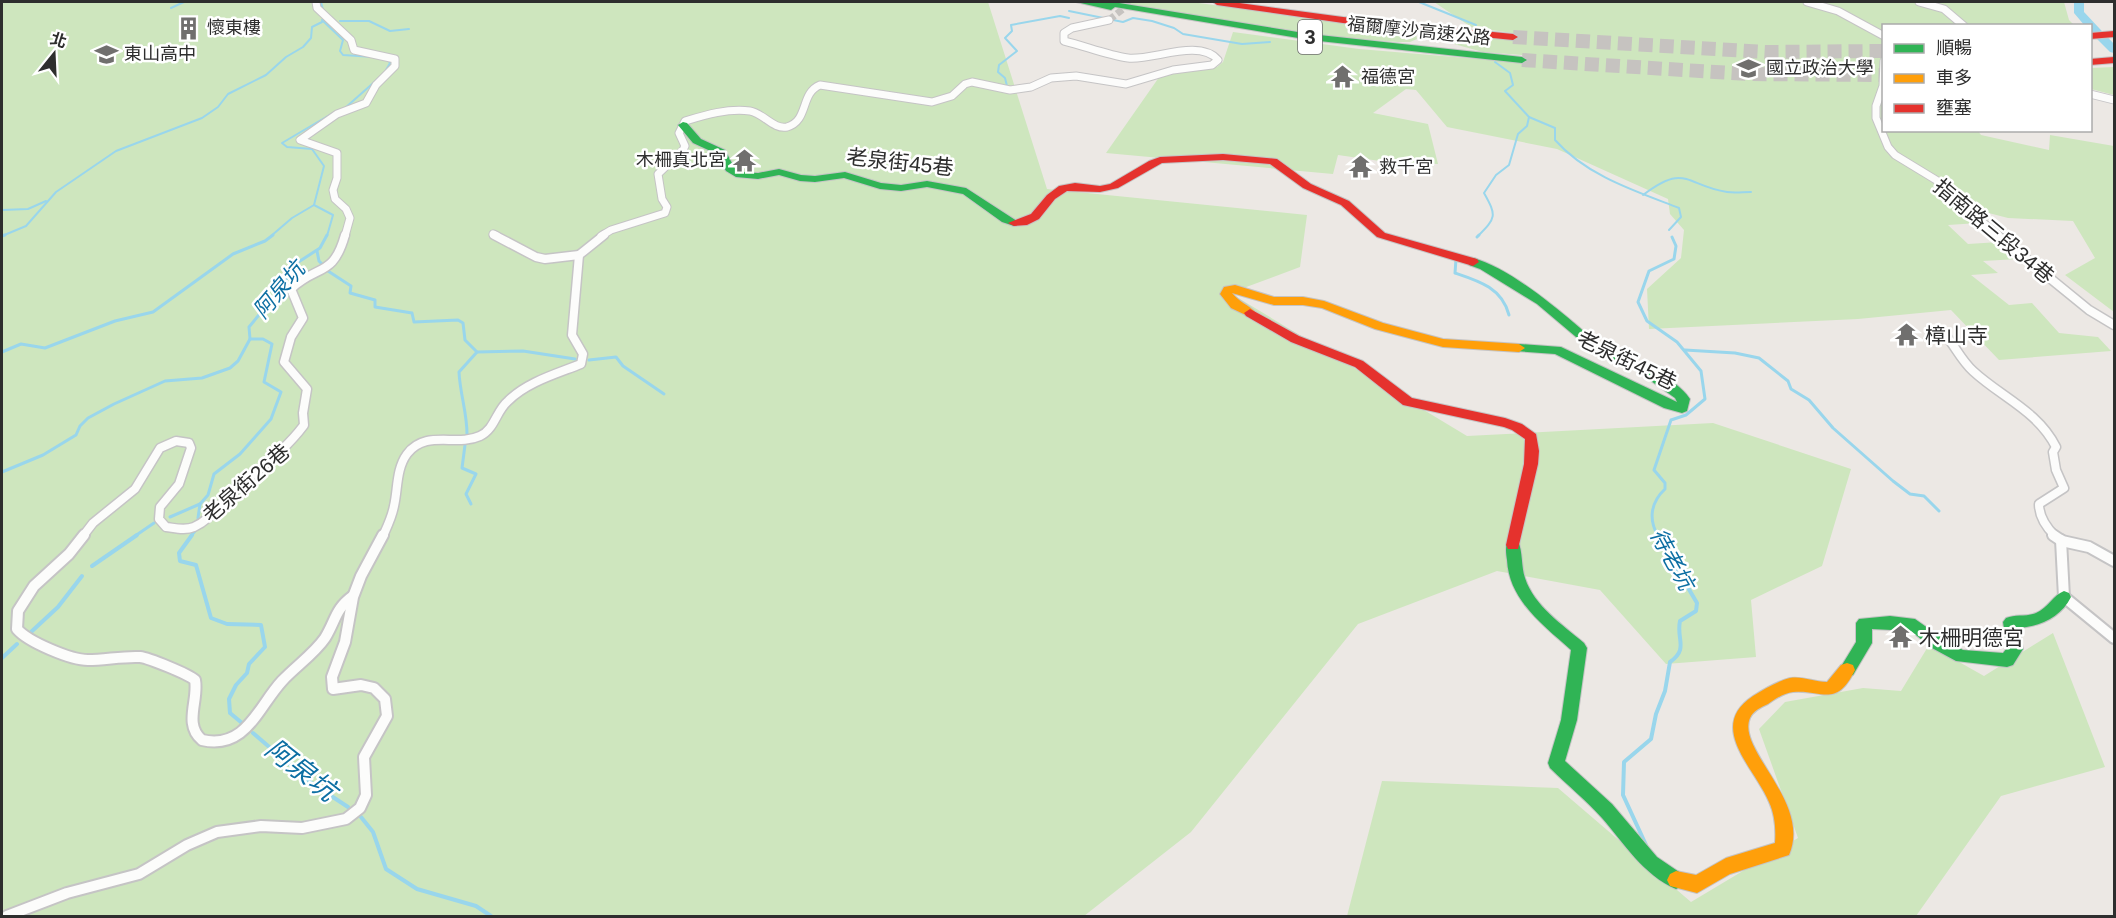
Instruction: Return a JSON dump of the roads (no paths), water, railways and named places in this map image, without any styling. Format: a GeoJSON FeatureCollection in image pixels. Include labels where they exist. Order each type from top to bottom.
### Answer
{"type":"FeatureCollection","features":[{"type":"Feature","properties":{"kind":"main road"},"geometry":{"type":"LineString","coordinates":[[1080,2],[1146,14],[1160,13]]}},
{"type":"Feature","properties":{"kind":"main road","name":"福爾摩沙高速公路"},"geometry":{"type":"LineString","coordinates":[[1100,2],[1227,26],[1522,60]]}},
{"type":"Feature","properties":{"kind":"main road","name":"福爾摩沙高速公路"},"geometry":{"type":"LineString","coordinates":[[1217,2],[1343,21],[1514,37]]}},
{"type":"Feature","properties":{"kind":"main road"},"geometry":{"type":"LineString","coordinates":[[1430,30],[1430,51]]}},
{"type":"Feature","properties":{"kind":"main road"},"geometry":{"type":"LineString","coordinates":[[2092,36],[2115,34]]}},
{"type":"Feature","properties":{"kind":"main road"},"geometry":{"type":"LineString","coordinates":[[2092,62],[2115,60]]}},
{"type":"Feature","properties":{"kind":"main road","name":"老泉街45巷"},"geometry":{"type":"LineString","coordinates":[[683,125],[697,141],[721,152],[730,169],[740,175],[758,176],[779,172],[815,179],[845,175],[880,186],[901,188],[927,184],[966,191],[1006,220],[1015,223],[1035,218],[1056,192],[1071,184],[1098,189],[1108,188],[1133,176],[1150,163],[1160,160],[1223,157],[1273,161],[1307,186],[1345,203],[1381,235],[1484,266],[1541,301],[1599,350],[1638,366],[1680,395],[1684,399],[1682,408],[1669,405],[1557,350],[1443,343],[1379,326],[1324,305],[1303,301],[1274,300],[1235,289],[1228,290],[1226,294],[1235,304],[1295,339],[1359,364],[1408,402],[1505,423],[1531,437],[1533,446],[1528,484],[1516,515],[1512,556],[1517,585],[1539,611],[1579,648],[1569,720],[1556,762],[1606,810],[1651,862],[1673,879],[1697,884],[1726,867],[1783,849],[1786,828],[1776,798],[1753,763],[1739,727],[1740,718],[1748,705],[1792,685],[1824,690],[1840,682],[1864,643],[1864,623],[1890,622],[1915,625],[1937,642],[1961,656],[2007,660],[2015,649],[2011,622],[2041,621],[2051,614],[2064,597]]}},
{"type":"Feature","properties":{"kind":"street","name":"老泉街26巷"},"geometry":{"type":"LineString","coordinates":[[316,2],[317,8],[351,40],[354,50],[395,59],[395,66],[376,85],[371,98],[366,103],[337,114],[300,140],[304,144],[320,146],[337,153],[337,178],[333,190],[335,199],[346,209],[350,218],[342,247],[333,264],[291,289],[303,318],[291,337],[284,362],[307,389],[303,413],[304,425],[294,441],[238,488],[213,515],[193,528],[166,527],[159,519],[160,507],[181,479],[191,448],[189,443],[176,441],[160,448],[135,489],[93,523],[69,554],[34,586],[18,611],[17,629],[24,637],[73,657],[86,660],[140,657],[153,660],[169,669],[190,676],[195,680],[196,685],[192,727],[195,735],[206,742],[221,743],[236,738],[252,725],[279,684],[324,639],[340,607],[353,596]]}},
{"type":"Feature","properties":{"kind":"street"},"geometry":{"type":"LineString","coordinates":[[1807,2],[1822,8],[1840,11],[1866,29],[1882,35]]}},
{"type":"Feature","properties":{"kind":"street"},"geometry":{"type":"LineString","coordinates":[[1919,2],[1934,3],[1948,10],[1962,24]]}},
{"type":"Feature","properties":{"kind":"street"},"geometry":{"type":"LineString","coordinates":[[493,234],[536,257],[545,259],[579,255],[595,240],[611,231],[665,213],[667,207],[662,199],[658,174],[668,162],[681,154],[685,146],[679,133],[685,121],[702,116],[751,111],[761,113],[771,124],[782,128],[791,126],[802,113],[807,92],[814,86],[932,102],[952,96],[964,84],[972,82],[1010,90],[1031,87],[1051,78],[1076,76],[1126,84],[1173,70],[1212,65],[1218,60],[1213,54],[1191,50],[1129,58],[1064,41],[1064,33],[1072,28],[1105,20]]}},
{"type":"Feature","properties":{"kind":"street","name":"指南路三段34巷"},"geometry":{"type":"LineString","coordinates":[[1882,89],[1876,106],[1876,118],[1888,147],[1895,155],[1941,183],[1960,203],[2043,273],[2089,309],[2115,325]]}},
{"type":"Feature","properties":{"kind":"street"},"geometry":{"type":"LineString","coordinates":[[2092,94],[2115,100]]}},
{"type":"Feature","properties":{"kind":"street","name":"老泉街26巷"},"geometry":{"type":"LineString","coordinates":[[7,916],[67,893],[139,874],[187,845],[217,832],[261,826],[302,828],[346,819],[360,808],[366,795],[364,757],[387,716],[385,699],[374,688],[361,685],[333,689],[330,681],[345,643],[353,596],[393,513],[396,480],[412,447],[443,438],[468,440],[481,435],[492,428],[505,403],[521,389],[581,364],[583,354],[572,335],[579,255]]}},
{"type":"Feature","properties":{"kind":"street"},"geometry":{"type":"LineString","coordinates":[[1947,337],[1972,370],[2037,421],[2053,438],[2056,447],[2053,452],[2055,470],[2064,488],[2042,501],[2038,510],[2047,526],[2061,540],[2078,543],[2115,561]]}},
{"type":"Feature","properties":{"kind":"street"},"geometry":{"type":"LineString","coordinates":[[2061,540],[2064,597],[2115,638]]}},
{"type":"Feature","properties":{"kind":"waterway"},"geometry":{"type":"LineString","coordinates":[[171,8],[184,2]]}},
{"type":"Feature","properties":{"kind":"waterway","name":"阿泉坑"},"geometry":{"type":"LineString","coordinates":[[321,2],[323,10]]}},
{"type":"Feature","properties":{"kind":"waterway","name":"待老坑"},"geometry":{"type":"LineString","coordinates":[[1419,2],[1476,25]]}},
{"type":"Feature","properties":{"kind":"waterway"},"geometry":{"type":"LineString","coordinates":[[2079,2],[2079,13],[2089,24]]}},
{"type":"Feature","properties":{"kind":"waterway"},"geometry":{"type":"LineString","coordinates":[[1069,11],[1123,22],[1133,18],[1152,21],[1174,28],[1183,34],[1242,44],[1270,42]]}},
{"type":"Feature","properties":{"kind":"waterway"},"geometry":{"type":"LineString","coordinates":[[1007,86],[1005,78],[998,72],[999,65],[1017,51],[1005,38],[1012,31],[1011,25],[1060,16],[1069,18]]}},
{"type":"Feature","properties":{"kind":"waterway","name":"阿泉坑"},"geometry":{"type":"LineString","coordinates":[[322,20],[343,40],[340,51],[343,55],[374,57]]}},
{"type":"Feature","properties":{"kind":"waterway"},"geometry":{"type":"LineString","coordinates":[[340,21],[369,21],[390,31],[409,29]]}},
{"type":"Feature","properties":{"kind":"waterway"},"geometry":{"type":"LineString","coordinates":[[5,235],[2,236],[26,226],[56,192],[116,151],[202,118],[218,107],[228,94],[266,75],[286,57],[303,47],[311,38],[312,27],[322,22]]}},
{"type":"Feature","properties":{"kind":"waterway"},"geometry":{"type":"LineString","coordinates":[[2092,27],[2114,50]]}},
{"type":"Feature","properties":{"kind":"waterway","name":"阿泉坑"},"geometry":{"type":"LineString","coordinates":[[386,58],[390,63],[386,70]]}},
{"type":"Feature","properties":{"kind":"waterway","name":"待老坑"},"geometry":{"type":"LineString","coordinates":[[1495,62],[1510,73],[1513,85],[1505,91],[1529,117]]}},
{"type":"Feature","properties":{"kind":"waterway","name":"阿泉坑"},"geometry":{"type":"LineString","coordinates":[[345,108],[380,77]]}},
{"type":"Feature","properties":{"kind":"waterway","name":"阿泉坑"},"geometry":{"type":"LineString","coordinates":[[314,205],[324,166],[312,149],[287,147],[282,143],[338,110]]}},
{"type":"Feature","properties":{"kind":"waterway"},"geometry":{"type":"LineString","coordinates":[[1478,236],[1493,216],[1484,193],[1496,175],[1509,165],[1518,134],[1527,126],[1529,117]]}},
{"type":"Feature","properties":{"kind":"waterway","name":"待老坑"},"geometry":{"type":"LineString","coordinates":[[1529,117],[1555,128],[1555,140],[1582,163],[1612,181],[1644,194]]}},
{"type":"Feature","properties":{"kind":"waterway"},"geometry":{"type":"LineString","coordinates":[[1644,194],[1657,185],[1678,178],[1727,192],[1751,192]]}},
{"type":"Feature","properties":{"kind":"waterway","name":"待老坑"},"geometry":{"type":"LineString","coordinates":[[1644,194],[1679,208],[1681,217],[1669,230]]}},
{"type":"Feature","properties":{"kind":"waterway"},"geometry":{"type":"LineString","coordinates":[[2,210],[28,209],[46,201]]}},
{"type":"Feature","properties":{"kind":"waterway"},"geometry":{"type":"LineString","coordinates":[[271,236],[292,218],[314,205]]}},
{"type":"Feature","properties":{"kind":"waterway","name":"阿泉坑"},"geometry":{"type":"LineString","coordinates":[[314,205],[333,215],[327,236]]}},
{"type":"Feature","properties":{"kind":"waterway"},"geometry":{"type":"LineString","coordinates":[[2,352],[21,344],[45,348],[115,321],[153,312],[233,254],[265,241],[273,235]]}},
{"type":"Feature","properties":{"kind":"waterway","name":"阿泉坑"},"geometry":{"type":"LineString","coordinates":[[250,339],[249,327],[278,292],[297,263],[320,248],[327,235]]}},
{"type":"Feature","properties":{"kind":"waterway","name":"待老坑"},"geometry":{"type":"LineString","coordinates":[[1658,536],[1653,523],[1652,511],[1657,499],[1665,489],[1665,483],[1654,470],[1671,420],[1686,415],[1705,399],[1701,371],[1677,342],[1647,321],[1638,302],[1649,271],[1674,259],[1676,246],[1672,237]]}},
{"type":"Feature","properties":{"kind":"waterway"},"geometry":{"type":"LineString","coordinates":[[317,251],[319,261],[324,266]]}},
{"type":"Feature","properties":{"kind":"waterway"},"geometry":{"type":"LineString","coordinates":[[1456,259],[1455,273],[1481,283],[1495,292],[1506,306],[1509,315]]}},
{"type":"Feature","properties":{"kind":"waterway"},"geometry":{"type":"LineString","coordinates":[[328,271],[351,286],[350,293],[375,300],[375,307],[412,313],[414,322],[458,320],[463,323],[465,340],[477,352]]}},
{"type":"Feature","properties":{"kind":"waterway"},"geometry":{"type":"LineString","coordinates":[[2,472],[43,455],[76,435],[80,426],[88,418],[114,404],[165,381],[202,378],[230,368],[238,361],[250,339]]}},
{"type":"Feature","properties":{"kind":"waterway","name":"阿泉坑"},"geometry":{"type":"LineString","coordinates":[[200,504],[208,495],[214,474],[240,454],[271,419],[281,392],[264,382],[272,344],[263,339],[250,339]]}},
{"type":"Feature","properties":{"kind":"waterway"},"geometry":{"type":"LineString","coordinates":[[1685,350],[1735,353],[1759,358],[1788,381],[1791,389],[1809,400],[1833,428],[1893,481],[1910,494],[1924,496],[1939,511]]}},
{"type":"Feature","properties":{"kind":"waterway"},"geometry":{"type":"LineString","coordinates":[[477,352],[523,351],[575,359]]}},
{"type":"Feature","properties":{"kind":"waterway"},"geometry":{"type":"LineString","coordinates":[[467,434],[459,372],[477,352]]}},
{"type":"Feature","properties":{"kind":"waterway"},"geometry":{"type":"LineString","coordinates":[[589,360],[616,357],[623,366],[664,394]]}},
{"type":"Feature","properties":{"kind":"waterway"},"geometry":{"type":"LineString","coordinates":[[465,445],[462,468],[476,474],[466,494],[471,504]]}},
{"type":"Feature","properties":{"kind":"waterway"},"geometry":{"type":"LineString","coordinates":[[170,517],[200,504]]}},
{"type":"Feature","properties":{"kind":"waterway","name":"阿泉坑"},"geometry":{"type":"LineString","coordinates":[[198,518],[200,504]]}},
{"type":"Feature","properties":{"kind":"waterway"},"geometry":{"type":"LineString","coordinates":[[135,536],[154,523]]}},
{"type":"Feature","properties":{"kind":"waterway","name":"阿泉坑"},"geometry":{"type":"LineString","coordinates":[[191,536],[195,531]]}},
{"type":"Feature","properties":{"kind":"waterway"},"geometry":{"type":"LineString","coordinates":[[92,566],[137,535]]}},
{"type":"Feature","properties":{"kind":"waterway","name":"阿泉坑"},"geometry":{"type":"LineString","coordinates":[[192,535],[179,553],[180,561],[196,565],[211,618],[227,624],[261,625],[265,647],[249,664],[247,673],[236,685],[229,699],[230,713],[242,723]]}},
{"type":"Feature","properties":{"kind":"waterway","name":"待老坑"},"geometry":{"type":"LineString","coordinates":[[1646,845],[1623,795],[1624,762],[1651,739],[1656,714],[1665,691],[1670,662],[1679,653],[1680,621],[1696,611],[1697,603],[1657,535]]}},
{"type":"Feature","properties":{"kind":"waterway"},"geometry":{"type":"LineString","coordinates":[[31,632],[58,607],[82,576]]}},
{"type":"Feature","properties":{"kind":"waterway"},"geometry":{"type":"LineString","coordinates":[[2,658],[17,644]]}},
{"type":"Feature","properties":{"kind":"waterway","name":"阿泉坑"},"geometry":{"type":"LineString","coordinates":[[253,733],[310,782],[348,807]]}},
{"type":"Feature","properties":{"kind":"waterway","name":"阿泉坑"},"geometry":{"type":"LineString","coordinates":[[361,817],[373,832],[386,869],[417,889],[476,906],[491,916]]}},
{"type":"Feature","properties":{"kind":"tunnel"},"geometry":{"type":"LineString","coordinates":[[1109,20],[1132,2]]}},
{"type":"Feature","properties":{"kind":"tunnel"},"geometry":{"type":"LineString","coordinates":[[1513,37],[1766,52],[1882,51]]}},
{"type":"Feature","properties":{"kind":"tunnel"},"geometry":{"type":"LineString","coordinates":[[1522,60],[1748,74],[1882,75]]}},
{"type":"Feature","properties":{"kind":"place","name":"懷東樓"},"geometry":{"type":"Point","coordinates":[189,28]}},
{"type":"Feature","properties":{"kind":"place","name":"東山高中"},"geometry":{"type":"Point","coordinates":[106,54]}},
{"type":"Feature","properties":{"kind":"place","name":"國立政治大學"},"geometry":{"type":"Point","coordinates":[1748,68]}},
{"type":"Feature","properties":{"kind":"place","name":"福德宮"},"geometry":{"type":"Point","coordinates":[1343,77]}},
{"type":"Feature","properties":{"kind":"place","name":"木柵真北宮"},"geometry":{"type":"Point","coordinates":[744,160]}},
{"type":"Feature","properties":{"kind":"place","name":"救千宮"},"geometry":{"type":"Point","coordinates":[1361,167]}},
{"type":"Feature","properties":{"kind":"place","name":"樟山寺"},"geometry":{"type":"Point","coordinates":[1907,335]}},
{"type":"Feature","properties":{"kind":"place","name":"木柵明德宮"},"geometry":{"type":"Point","coordinates":[1901,637]}}]}
